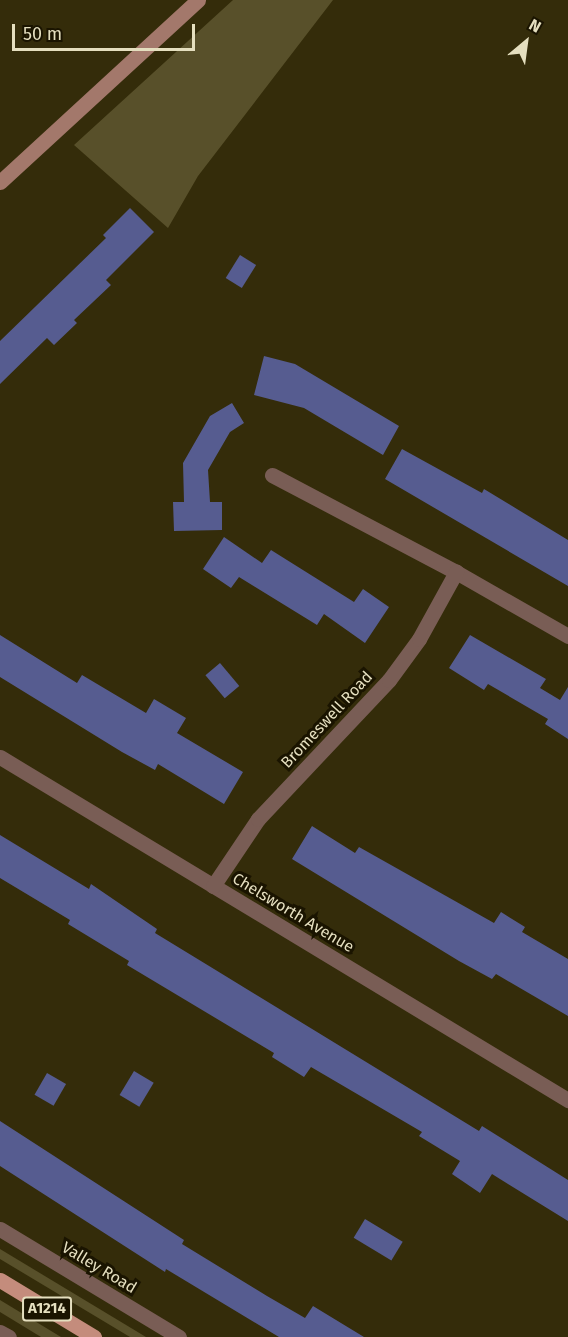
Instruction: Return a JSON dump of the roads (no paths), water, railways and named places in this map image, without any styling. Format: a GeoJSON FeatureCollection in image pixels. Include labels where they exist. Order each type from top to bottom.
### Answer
{"type":"FeatureCollection","features":[{"type":"Feature","properties":{"kind":"main road"},"geometry":{"type":"LineString","coordinates":[[0,182],[198,0]]}},
{"type":"Feature","properties":{"kind":"main road","name":"A1214"},"geometry":{"type":"LineString","coordinates":[[0,1280],[94,1337]]}},
{"type":"Feature","properties":{"kind":"street"},"geometry":{"type":"LineString","coordinates":[[272,475],[456,572],[568,636]]}},
{"type":"Feature","properties":{"kind":"street","name":"Bromeswell Road"},"geometry":{"type":"LineString","coordinates":[[213,886],[258,819],[396,671],[456,572]]}},
{"type":"Feature","properties":{"kind":"street","name":"Chelsworth Avenue"},"geometry":{"type":"LineString","coordinates":[[0,758],[568,1100]]}},
{"type":"Feature","properties":{"kind":"street","name":"Valley Road"},"geometry":{"type":"LineString","coordinates":[[0,1229],[179,1337]]}},
{"type":"Feature","properties":{"kind":"street"},"geometry":{"type":"LineString","coordinates":[[0,1332],[9,1337]]}}]}
